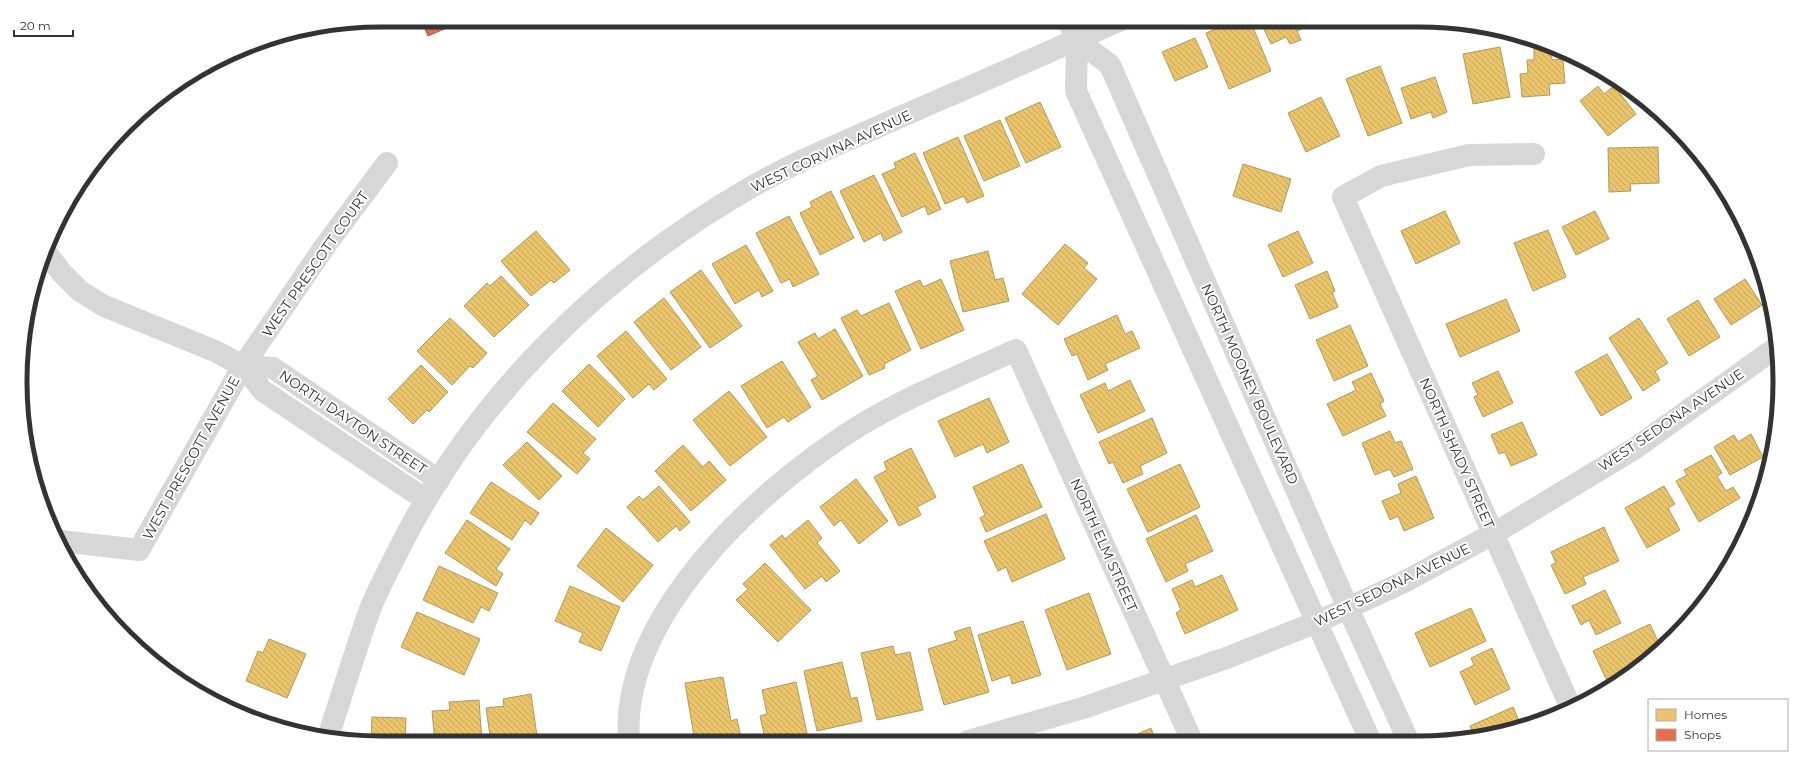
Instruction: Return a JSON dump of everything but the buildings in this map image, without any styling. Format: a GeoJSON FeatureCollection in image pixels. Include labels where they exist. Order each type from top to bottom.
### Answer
{"type":"FeatureCollection","features":[{"type":"Feature","properties":{"kind":"street","name":"NORTH MOONEY BOULEVARD"},"geometry":{"type":"LineString","coordinates":[[1071,27],[1077,40],[1076,91],[1368,736]]}},
{"type":"Feature","properties":{"kind":"street","name":"WEST CORVINA AVENUE"},"geometry":{"type":"LineString","coordinates":[[330,732],[370,609],[398,549],[426,500],[460,447],[502,392],[587,306],[634,266],[685,229],[748,188],[821,152],[1106,27]]}},
{"type":"Feature","properties":{"kind":"street","name":"NORTH MOONEY BOULEVARD"},"geometry":{"type":"LineString","coordinates":[[1077,40],[1110,65],[1348,608],[1406,736]]}},
{"type":"Feature","properties":{"kind":"street","name":"NORTH SHADY STREET"},"geometry":{"type":"LineString","coordinates":[[1534,154],[1469,155],[1381,176],[1343,197],[1568,702]]}},
{"type":"Feature","properties":{"kind":"street","name":"WEST PRESCOTT COURT"},"geometry":{"type":"LineString","coordinates":[[243,366],[321,252],[387,163]]}},
{"type":"Feature","properties":{"kind":"street","name":"NORTH DAYTON STREET"},"geometry":{"type":"LineString","coordinates":[[50,257],[71,282],[92,300],[126,316],[215,351],[243,366],[263,391],[426,500]]}},
{"type":"Feature","properties":{"kind":"street","name":"NORTH ELM STREET"},"geometry":{"type":"LineString","coordinates":[[629,736],[630,702],[635,679],[644,653],[659,623],[679,590],[731,530],[794,472],[859,426],[900,403],[1016,350],[1166,680],[1190,736]]}},
{"type":"Feature","properties":{"kind":"street","name":"WEST SEDONA AVENUE"},"geometry":{"type":"LineString","coordinates":[[985,736],[1083,708],[1229,658],[1317,622],[1434,567],[1493,534],[1634,448],[1771,351]]}},
{"type":"Feature","properties":{"kind":"street","name":"NORTH DAYTON STREET"},"geometry":{"type":"LineString","coordinates":[[243,366],[274,368],[439,480]]}},
{"type":"Feature","properties":{"kind":"street","name":"WEST PRESCOTT AVENUE"},"geometry":{"type":"LineString","coordinates":[[66,542],[139,550],[243,366]]}}]}
